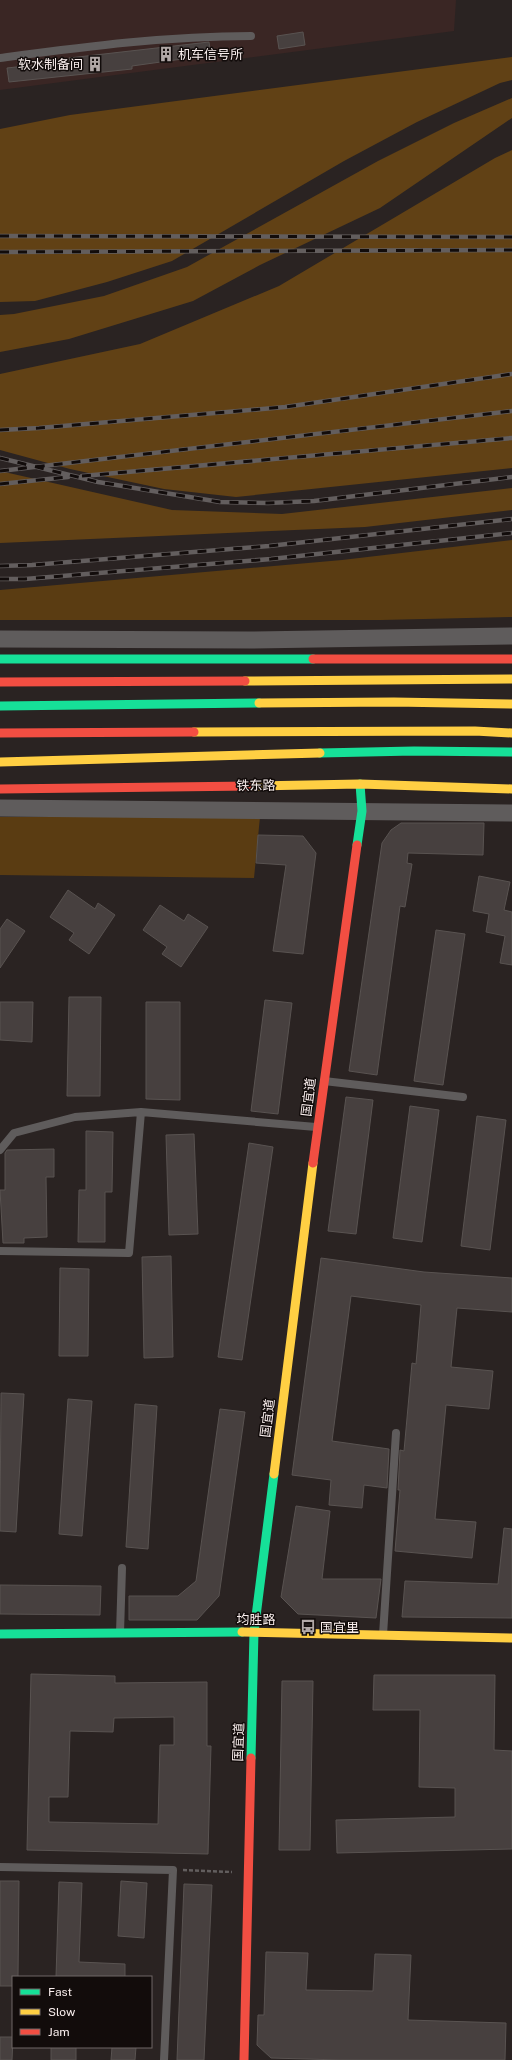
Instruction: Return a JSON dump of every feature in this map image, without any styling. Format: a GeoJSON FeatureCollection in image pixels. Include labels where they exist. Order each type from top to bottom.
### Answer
{"type":"FeatureCollection","features":[{"type":"Feature","properties":{"kind":"main road"},"geometry":{"type":"LineString","coordinates":[[0,659],[512,659]]}},
{"type":"Feature","properties":{"kind":"main road"},"geometry":{"type":"LineString","coordinates":[[0,682],[512,679]]}},
{"type":"Feature","properties":{"kind":"main road"},"geometry":{"type":"LineString","coordinates":[[0,706],[394,702],[512,704]]}},
{"type":"Feature","properties":{"kind":"main road"},"geometry":{"type":"LineString","coordinates":[[0,733],[475,731],[512,733]]}},
{"type":"Feature","properties":{"kind":"main road"},"geometry":{"type":"LineString","coordinates":[[0,762],[414,751],[512,752]]}},
{"type":"Feature","properties":{"kind":"main road","name":"铁东路"},"geometry":{"type":"LineString","coordinates":[[0,789],[360,784],[512,789]]}},
{"type":"Feature","properties":{"kind":"main road","name":"国宜道"},"geometry":{"type":"LineString","coordinates":[[244,2060],[247,1872],[254,1632],[323,1081],[362,811],[360,784]]}},
{"type":"Feature","properties":{"kind":"main road","name":"均胜路"},"geometry":{"type":"LineString","coordinates":[[0,1634],[254,1632],[512,1638]]}},
{"type":"Feature","properties":{"kind":"street"},"geometry":{"type":"LineString","coordinates":[[0,639],[251,640],[512,636]]}},
{"type":"Feature","properties":{"kind":"street","name":"铁东路"},"geometry":{"type":"LineString","coordinates":[[0,808],[512,813]]}},
{"type":"Feature","properties":{"kind":"lane"},"geometry":{"type":"LineString","coordinates":[[0,58],[146,39],[201,36],[251,36]]}},
{"type":"Feature","properties":{"kind":"lane"},"geometry":{"type":"LineString","coordinates":[[323,1081],[464,1097]]}},
{"type":"Feature","properties":{"kind":"lane"},"geometry":{"type":"LineString","coordinates":[[0,1150],[14,1133],[75,1117],[141,1112],[317,1127]]}},
{"type":"Feature","properties":{"kind":"lane"},"geometry":{"type":"LineString","coordinates":[[0,1251],[129,1253],[141,1112]]}},
{"type":"Feature","properties":{"kind":"lane"},"geometry":{"type":"LineString","coordinates":[[383,1635],[396,1433]]}},
{"type":"Feature","properties":{"kind":"lane"},"geometry":{"type":"LineString","coordinates":[[120,1634],[122,1568]]}},
{"type":"Feature","properties":{"kind":"lane"},"geometry":{"type":"LineString","coordinates":[[0,1867],[173,1870],[164,2060]]}},
{"type":"Feature","properties":{"kind":"path"},"geometry":{"type":"LineString","coordinates":[[173,1870],[247,1872]]}},
{"type":"Feature","properties":{"kind":"shaded area"},"geometry":{"type":"Polygon","coordinates":[[[0,0],[456,0],[454,31],[0,90],[0,0]]]}},
{"type":"Feature","properties":{"kind":"shaded area"},"geometry":{"type":"Polygon","coordinates":[[[512,57],[512,80],[500,83],[417,122],[344,161],[172,261],[107,282],[35,301],[0,302],[0,129],[70,115],[512,57]]]}},
{"type":"Feature","properties":{"kind":"shaded area"},"geometry":{"type":"Polygon","coordinates":[[[512,98],[512,118],[380,208],[260,265],[193,301],[69,339],[0,352],[0,315],[14,314],[104,296],[187,267],[378,161],[454,123],[512,98]]]}},
{"type":"Feature","properties":{"kind":"shaded area"},"geometry":{"type":"Polygon","coordinates":[[[512,150],[512,468],[236,497],[164,489],[70,469],[0,450],[0,374],[140,344],[279,286],[495,158],[512,150]]]}},
{"type":"Feature","properties":{"kind":"shaded area"},"geometry":{"type":"Polygon","coordinates":[[[0,471],[172,510],[282,514],[512,488],[512,510],[365,527],[0,543],[0,471]]]}},
{"type":"Feature","properties":{"kind":"shaded area"},"geometry":{"type":"Polygon","coordinates":[[[512,540],[512,617],[381,620],[0,620],[0,590],[342,560],[512,540]]]}},
{"type":"Feature","properties":{"kind":"shaded area"},"geometry":{"type":"Polygon","coordinates":[[[0,817],[260,817],[254,878],[0,875],[0,817]]]}},
{"type":"Feature","properties":{"kind":"building"},"geometry":{"type":"Polygon","coordinates":[[[303,32],[305,45],[279,49],[277,36],[303,32]]]}},
{"type":"Feature","properties":{"kind":"building"},"geometry":{"type":"Polygon","coordinates":[[[209,42],[211,55],[132,66],[132,69],[9,82],[7,68],[70,61],[69,58],[209,42]]]}},
{"type":"Feature","properties":{"kind":"building"},"geometry":{"type":"Polygon","coordinates":[[[401,823],[484,823],[483,855],[408,853],[407,863],[412,864],[405,907],[400,906],[377,1075],[349,1071],[382,843],[391,830],[401,823]]]}},
{"type":"Feature","properties":{"kind":"building"},"geometry":{"type":"Polygon","coordinates":[[[258,835],[303,836],[316,853],[303,954],[273,951],[286,865],[256,863],[258,835]]]}},
{"type":"Feature","properties":{"kind":"building"},"geometry":{"type":"Polygon","coordinates":[[[479,876],[510,882],[504,910],[512,912],[512,965],[500,963],[505,936],[486,932],[489,914],[473,911],[479,876]]]}},
{"type":"Feature","properties":{"kind":"building"},"geometry":{"type":"Polygon","coordinates":[[[68,890],[95,909],[98,903],[115,915],[89,954],[69,940],[74,933],[50,917],[68,890]]]}},
{"type":"Feature","properties":{"kind":"building"},"geometry":{"type":"Polygon","coordinates":[[[160,905],[184,921],[188,914],[208,927],[181,967],[162,954],[167,947],[143,930],[160,905]]]}},
{"type":"Feature","properties":{"kind":"building"},"geometry":{"type":"Polygon","coordinates":[[[7,919],[25,931],[0,968],[0,929],[7,919]]]}},
{"type":"Feature","properties":{"kind":"building"},"geometry":{"type":"Polygon","coordinates":[[[436,930],[465,934],[443,1085],[414,1081],[436,930]]]}},
{"type":"Feature","properties":{"kind":"building"},"geometry":{"type":"Polygon","coordinates":[[[69,997],[101,997],[100,1096],[67,1096],[69,997]]]}},
{"type":"Feature","properties":{"kind":"building"},"geometry":{"type":"Polygon","coordinates":[[[265,1000],[292,1003],[278,1114],[251,1111],[265,1000]]]}},
{"type":"Feature","properties":{"kind":"building"},"geometry":{"type":"Polygon","coordinates":[[[0,1002],[33,1002],[32,1042],[0,1040],[0,1002]]]}},
{"type":"Feature","properties":{"kind":"building"},"geometry":{"type":"Polygon","coordinates":[[[146,1002],[180,1002],[180,1100],[146,1099],[146,1002]]]}},
{"type":"Feature","properties":{"kind":"building"},"geometry":{"type":"Polygon","coordinates":[[[346,1097],[373,1100],[356,1234],[328,1231],[346,1097]]]}},
{"type":"Feature","properties":{"kind":"building"},"geometry":{"type":"Polygon","coordinates":[[[410,1106],[439,1110],[422,1242],[393,1238],[410,1106]]]}},
{"type":"Feature","properties":{"kind":"building"},"geometry":{"type":"Polygon","coordinates":[[[477,1116],[506,1120],[490,1250],[461,1246],[477,1116]]]}},
{"type":"Feature","properties":{"kind":"building"},"geometry":{"type":"Polygon","coordinates":[[[86,1131],[113,1132],[112,1192],[105,1192],[105,1242],[78,1242],[79,1190],[86,1190],[86,1131]]]}},
{"type":"Feature","properties":{"kind":"building"},"geometry":{"type":"Polygon","coordinates":[[[194,1134],[198,1234],[169,1235],[166,1135],[194,1134]]]}},
{"type":"Feature","properties":{"kind":"building"},"geometry":{"type":"Polygon","coordinates":[[[249,1143],[273,1147],[242,1360],[218,1357],[249,1143]]]}},
{"type":"Feature","properties":{"kind":"building"},"geometry":{"type":"Polygon","coordinates":[[[54,1149],[54,1177],[46,1177],[47,1237],[24,1238],[24,1243],[3,1243],[0,1190],[5,1190],[5,1153],[7,1150],[54,1149]]]}},
{"type":"Feature","properties":{"kind":"building"},"geometry":{"type":"Polygon","coordinates":[[[171,1256],[173,1357],[144,1358],[142,1257],[171,1256]]]}},
{"type":"Feature","properties":{"kind":"building"},"geometry":{"type":"Polygon","coordinates":[[[321,1258],[424,1272],[512,1278],[512,1312],[457,1308],[451,1367],[493,1371],[489,1409],[446,1405],[435,1519],[476,1522],[472,1558],[395,1551],[400,1490],[398,1490],[400,1450],[404,1451],[412,1363],[416,1364],[421,1305],[351,1296],[332,1441],[389,1449],[387,1488],[364,1485],[362,1508],[329,1505],[331,1480],[292,1475],[321,1258]]]}},
{"type":"Feature","properties":{"kind":"building"},"geometry":{"type":"Polygon","coordinates":[[[60,1268],[89,1269],[88,1356],[59,1356],[60,1268]]]}},
{"type":"Feature","properties":{"kind":"building"},"geometry":{"type":"Polygon","coordinates":[[[1,1393],[24,1394],[16,1532],[0,1531],[1,1393]]]}},
{"type":"Feature","properties":{"kind":"building"},"geometry":{"type":"Polygon","coordinates":[[[68,1399],[92,1401],[82,1536],[59,1534],[68,1399]]]}},
{"type":"Feature","properties":{"kind":"building"},"geometry":{"type":"Polygon","coordinates":[[[135,1404],[157,1406],[148,1549],[126,1547],[135,1404]]]}},
{"type":"Feature","properties":{"kind":"building"},"geometry":{"type":"Polygon","coordinates":[[[220,1409],[245,1412],[219,1596],[197,1620],[129,1620],[129,1596],[178,1596],[196,1581],[220,1409]]]}},
{"type":"Feature","properties":{"kind":"building"},"geometry":{"type":"Polygon","coordinates":[[[296,1506],[330,1511],[322,1579],[381,1579],[376,1618],[298,1614],[281,1597],[296,1506]]]}},
{"type":"Feature","properties":{"kind":"building"},"geometry":{"type":"Polygon","coordinates":[[[504,1528],[512,1529],[512,1618],[402,1617],[405,1581],[498,1584],[504,1528]]]}},
{"type":"Feature","properties":{"kind":"building"},"geometry":{"type":"Polygon","coordinates":[[[0,1585],[101,1586],[100,1615],[0,1614],[0,1585]]]}},
{"type":"Feature","properties":{"kind":"building"},"geometry":{"type":"Polygon","coordinates":[[[31,1674],[115,1676],[115,1683],[207,1682],[207,1746],[211,1746],[208,1854],[27,1850],[31,1674]],[[174,1717],[114,1718],[113,1732],[70,1731],[68,1797],[49,1797],[49,1822],[158,1824],[160,1745],[174,1745],[174,1717]]]}},
{"type":"Feature","properties":{"kind":"building"},"geometry":{"type":"Polygon","coordinates":[[[374,1675],[495,1675],[494,1750],[512,1751],[512,1849],[337,1853],[336,1820],[455,1817],[455,1788],[419,1787],[420,1710],[373,1710],[374,1675]]]}},
{"type":"Feature","properties":{"kind":"building"},"geometry":{"type":"Polygon","coordinates":[[[282,1681],[313,1681],[310,1850],[279,1850],[282,1681]]]}},
{"type":"Feature","properties":{"kind":"building"},"geometry":{"type":"Polygon","coordinates":[[[0,1881],[19,1881],[18,1976],[12,1976],[12,1986],[0,1986],[0,1881]]]}},
{"type":"Feature","properties":{"kind":"building"},"geometry":{"type":"Polygon","coordinates":[[[121,1881],[147,1883],[144,1938],[118,1936],[121,1881]]]}},
{"type":"Feature","properties":{"kind":"building"},"geometry":{"type":"Polygon","coordinates":[[[59,1882],[82,1883],[79,1962],[125,1964],[125,1976],[56,1976],[59,1882]]]}},
{"type":"Feature","properties":{"kind":"building"},"geometry":{"type":"Polygon","coordinates":[[[184,1884],[212,1885],[204,2060],[177,2060],[184,1884]]]}},
{"type":"Feature","properties":{"kind":"building"},"geometry":{"type":"Polygon","coordinates":[[[266,1952],[308,1953],[306,1990],[373,1991],[375,1954],[411,1955],[408,2020],[506,2023],[505,2060],[341,2060],[271,2058],[257,2045],[258,2015],[264,2015],[266,1952]]]}},
{"type":"Feature","properties":{"kind":"building"},"geometry":{"type":"Polygon","coordinates":[[[0,2037],[12,2037],[12,2060],[0,2060],[0,2037]]]}},
{"type":"Feature","properties":{"kind":"building"},"geometry":{"type":"Polygon","coordinates":[[[51,2048],[76,2048],[76,2060],[51,2060],[51,2048]]]}},
{"type":"Feature","properties":{"kind":"building"},"geometry":{"type":"Polygon","coordinates":[[[112,2048],[136,2048],[135,2060],[111,2060],[112,2048]]]}},
{"type":"Feature","properties":{"kind":"railway"},"geometry":{"type":"LineString","coordinates":[[0,236],[512,237]]}},
{"type":"Feature","properties":{"kind":"railway"},"geometry":{"type":"LineString","coordinates":[[0,252],[512,250]]}},
{"type":"Feature","properties":{"kind":"railway"},"geometry":{"type":"LineString","coordinates":[[0,430],[285,407],[512,374]]}},
{"type":"Feature","properties":{"kind":"railway"},"geometry":{"type":"LineString","coordinates":[[0,471],[512,411]]}},
{"type":"Feature","properties":{"kind":"railway"},"geometry":{"type":"LineString","coordinates":[[82,476],[512,438]]}},
{"type":"Feature","properties":{"kind":"railway"},"geometry":{"type":"LineString","coordinates":[[0,458],[98,482],[220,502],[268,503],[314,501],[512,477]]}},
{"type":"Feature","properties":{"kind":"railway"},"geometry":{"type":"LineString","coordinates":[[0,484],[68,477]]}},
{"type":"Feature","properties":{"kind":"railway"},"geometry":{"type":"LineString","coordinates":[[0,566],[32,565],[269,546],[512,519]]}},
{"type":"Feature","properties":{"kind":"railway"},"geometry":{"type":"LineString","coordinates":[[0,579],[25,579],[271,559],[512,533]]}},
{"type":"Feature","properties":{"kind":"traffic: fast"},"geometry":{"type":"LineString","coordinates":[[0,659],[313,659]]}},
{"type":"Feature","properties":{"kind":"traffic: fast"},"geometry":{"type":"LineString","coordinates":[[0,706],[259,703]]}},
{"type":"Feature","properties":{"kind":"traffic: fast"},"geometry":{"type":"LineString","coordinates":[[320,753],[414,751],[512,752]]}},
{"type":"Feature","properties":{"kind":"traffic: fast"},"geometry":{"type":"LineString","coordinates":[[357,845],[362,811],[360,784]]}},
{"type":"Feature","properties":{"kind":"traffic: fast"},"geometry":{"type":"LineString","coordinates":[[251,1758],[254,1632],[274,1474]]}},
{"type":"Feature","properties":{"kind":"traffic: fast"},"geometry":{"type":"LineString","coordinates":[[0,1634],[242,1632]]}},
{"type":"Feature","properties":{"kind":"traffic: slow"},"geometry":{"type":"LineString","coordinates":[[245,681],[512,679]]}},
{"type":"Feature","properties":{"kind":"traffic: slow"},"geometry":{"type":"LineString","coordinates":[[259,703],[394,702],[512,704]]}},
{"type":"Feature","properties":{"kind":"traffic: slow"},"geometry":{"type":"LineString","coordinates":[[194,732],[475,731],[512,733]]}},
{"type":"Feature","properties":{"kind":"traffic: slow"},"geometry":{"type":"LineString","coordinates":[[0,762],[320,753]]}},
{"type":"Feature","properties":{"kind":"traffic: slow"},"geometry":{"type":"LineString","coordinates":[[252,786],[360,784],[512,789]]}},
{"type":"Feature","properties":{"kind":"traffic: slow"},"geometry":{"type":"LineString","coordinates":[[274,1474],[313,1163]]}},
{"type":"Feature","properties":{"kind":"traffic: slow"},"geometry":{"type":"LineString","coordinates":[[242,1632],[512,1638]]}},
{"type":"Feature","properties":{"kind":"traffic: jam"},"geometry":{"type":"LineString","coordinates":[[313,659],[512,659]]}},
{"type":"Feature","properties":{"kind":"traffic: jam"},"geometry":{"type":"LineString","coordinates":[[0,682],[245,681]]}},
{"type":"Feature","properties":{"kind":"traffic: jam"},"geometry":{"type":"LineString","coordinates":[[0,733],[194,732]]}},
{"type":"Feature","properties":{"kind":"traffic: jam"},"geometry":{"type":"LineString","coordinates":[[0,789],[252,786]]}},
{"type":"Feature","properties":{"kind":"traffic: jam"},"geometry":{"type":"LineString","coordinates":[[313,1163],[357,845]]}},
{"type":"Feature","properties":{"kind":"traffic: jam"},"geometry":{"type":"LineString","coordinates":[[244,2060],[251,1758]]}},
{"type":"Feature","properties":{"kind":"place","name":"机车信号所"},"geometry":{"type":"Point","coordinates":[166,54]}},
{"type":"Feature","properties":{"kind":"place","name":"软水制备间"},"geometry":{"type":"Point","coordinates":[95,64]}},
{"type":"Feature","properties":{"kind":"place","name":"国宜里"},"geometry":{"type":"Point","coordinates":[308,1627]}}]}
